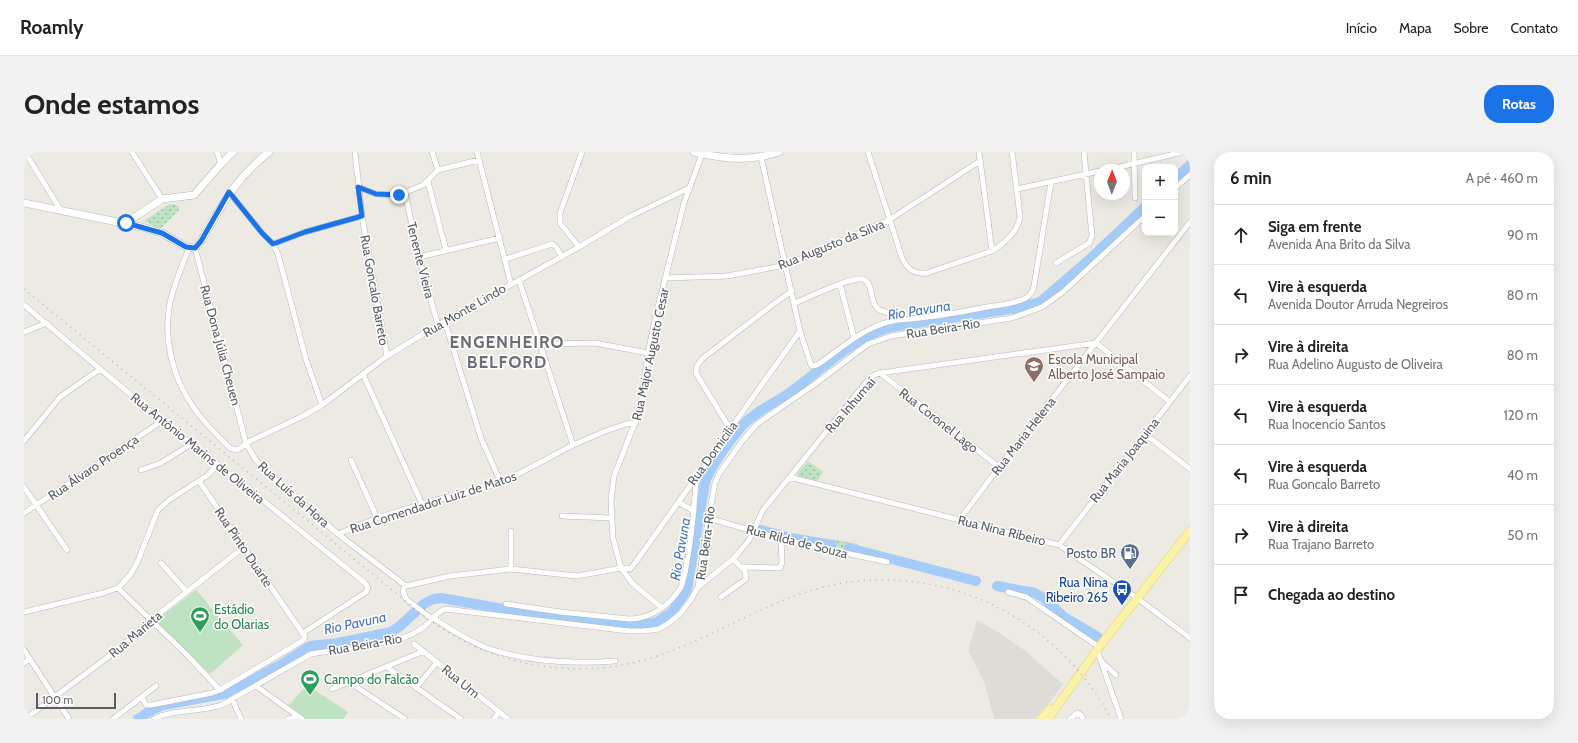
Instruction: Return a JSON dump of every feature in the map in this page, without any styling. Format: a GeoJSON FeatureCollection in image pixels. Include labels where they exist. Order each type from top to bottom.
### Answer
{"type":"FeatureCollection","features":[{"type":"Feature","properties":{"kind":"main road"},"geometry":{"type":"LineString","coordinates":[[126,223],[162,200],[194,195],[233,152]]}},
{"type":"Feature","properties":{"kind":"main road"},"geometry":{"type":"LineString","coordinates":[[24,203],[126,223],[162,233],[192,248],[201,241],[229,192],[252,165],[269,152]]}},
{"type":"Feature","properties":{"kind":"main road"},"geometry":{"type":"LineString","coordinates":[[694,152],[726,159],[761,157],[779,152]]}},
{"type":"Feature","properties":{"kind":"main road"},"geometry":{"type":"LineString","coordinates":[[1048,719],[1099,647],[1190,531]]}},
{"type":"Feature","properties":{"kind":"main road"},"geometry":{"type":"LineString","coordinates":[[1041,719],[1061,699]]}},
{"type":"Feature","properties":{"kind":"street"},"geometry":{"type":"LineString","coordinates":[[25,152],[60,209]]}},
{"type":"Feature","properties":{"kind":"street"},"geometry":{"type":"LineString","coordinates":[[132,152],[162,200]]}},
{"type":"Feature","properties":{"kind":"street"},"geometry":{"type":"LineString","coordinates":[[217,152],[221,164]]}},
{"type":"Feature","properties":{"kind":"street","name":"Rua Goncalo Barreto"},"geometry":{"type":"LineString","coordinates":[[355,152],[362,216],[387,356]]}},
{"type":"Feature","properties":{"kind":"street"},"geometry":{"type":"LineString","coordinates":[[432,152],[438,170]]}},
{"type":"Feature","properties":{"kind":"street"},"geometry":{"type":"LineString","coordinates":[[477,152],[512,284]]}},
{"type":"Feature","properties":{"kind":"street"},"geometry":{"type":"LineString","coordinates":[[579,248],[560,223],[559,216],[582,152]]}},
{"type":"Feature","properties":{"kind":"street"},"geometry":{"type":"LineString","coordinates":[[868,152],[889,220],[905,265],[917,273],[928,273],[992,251],[1002,245],[1016,230],[1019,223],[1017,189],[1012,152]]}},
{"type":"Feature","properties":{"kind":"street"},"geometry":{"type":"LineString","coordinates":[[979,152],[992,251]]}},
{"type":"Feature","properties":{"kind":"street"},"geometry":{"type":"LineString","coordinates":[[1056,263],[1091,240],[1092,236],[1084,152]]}},
{"type":"Feature","properties":{"kind":"street"},"geometry":{"type":"LineString","coordinates":[[1134,152],[1135,198]]}},
{"type":"Feature","properties":{"kind":"street"},"geometry":{"type":"LineString","coordinates":[[1130,165],[1183,152]]}},
{"type":"Feature","properties":{"kind":"street","name":"Rua Major Augusto Cesar"},"geometry":{"type":"LineString","coordinates":[[662,608],[634,584],[621,568],[613,538],[611,501],[614,476],[636,423],[642,403],[648,353],[665,278],[684,203],[702,154]]}},
{"type":"Feature","properties":{"kind":"street"},"geometry":{"type":"LineString","coordinates":[[761,157],[795,303],[800,331],[812,366],[817,365],[854,338],[885,323],[1002,305],[1026,298],[1031,294],[1035,280],[1050,182]]}},
{"type":"Feature","properties":{"kind":"street"},"geometry":{"type":"LineString","coordinates":[[358,187],[382,195],[405,194],[428,182],[438,170],[479,160]]}},
{"type":"Feature","properties":{"kind":"street","name":"Rua Augusto da Silva"},"geometry":{"type":"LineString","coordinates":[[665,278],[727,276],[786,265],[889,220],[980,161]]}},
{"type":"Feature","properties":{"kind":"street"},"geometry":{"type":"LineString","coordinates":[[1017,189],[1094,172]]}},
{"type":"Feature","properties":{"kind":"street"},"geometry":{"type":"LineString","coordinates":[[1178,186],[1190,176]]}},
{"type":"Feature","properties":{"kind":"street"},"geometry":{"type":"LineString","coordinates":[[428,182],[446,250]]}},
{"type":"Feature","properties":{"kind":"street","name":"Rua Monte Lindo"},"geometry":{"type":"LineString","coordinates":[[192,248],[170,303],[168,335],[170,354],[175,372],[191,404],[208,426],[230,448],[234,450],[240,449],[246,443],[305,415],[322,405],[387,356],[438,325],[579,248],[629,217],[689,188]]}},
{"type":"Feature","properties":{"kind":"street"},"geometry":{"type":"LineString","coordinates":[[229,192],[262,233],[273,244],[280,258],[306,359],[322,405]]}},
{"type":"Feature","properties":{"kind":"street","name":"Tenente Vieira"},"geometry":{"type":"LineString","coordinates":[[405,194],[419,257],[438,325]]}},
{"type":"Feature","properties":{"kind":"street"},"geometry":{"type":"LineString","coordinates":[[273,244],[294,236],[362,216]]}},
{"type":"Feature","properties":{"kind":"street","name":"Rua Beira-Rio"},"geometry":{"type":"LineString","coordinates":[[154,719],[169,714],[227,703],[305,656],[348,647],[396,640],[413,634],[442,610],[454,609],[579,626],[629,631],[659,629],[681,613],[698,587],[712,493],[719,474],[750,431],[868,344],[891,336],[1012,318],[1042,307],[1063,292],[1142,219]]}},
{"type":"Feature","properties":{"kind":"street","name":"Rua Maria Helena"},"geometry":{"type":"LineString","coordinates":[[960,519],[998,466],[1190,222]]}},
{"type":"Feature","properties":{"kind":"street"},"geometry":{"type":"LineString","coordinates":[[419,257],[500,238]]}},
{"type":"Feature","properties":{"kind":"street"},"geometry":{"type":"LineString","coordinates":[[506,259],[552,244],[556,246],[562,256]]}},
{"type":"Feature","properties":{"kind":"street","name":"Rua Dona Júlia Cheuen"},"geometry":{"type":"LineString","coordinates":[[192,248],[246,443]]}},
{"type":"Feature","properties":{"kind":"street"},"geometry":{"type":"LineString","coordinates":[[795,303],[840,284],[864,279],[868,284],[874,304],[877,308],[889,313],[898,320]]}},
{"type":"Feature","properties":{"kind":"street"},"geometry":{"type":"LineString","coordinates":[[519,280],[573,445]]}},
{"type":"Feature","properties":{"kind":"street"},"geometry":{"type":"LineString","coordinates":[[840,284],[854,338]]}},
{"type":"Feature","properties":{"kind":"street"},"geometry":{"type":"LineString","coordinates":[[730,429],[696,373],[697,366],[702,359],[792,291]]}},
{"type":"Feature","properties":{"kind":"street","name":"Rua Antônio Marins de Oliveira"},"geometry":{"type":"LineString","coordinates":[[24,305],[162,421],[365,583],[368,588],[366,592],[304,635]]}},
{"type":"Feature","properties":{"kind":"street"},"geometry":{"type":"LineString","coordinates":[[445,322],[481,438],[501,483]]}},
{"type":"Feature","properties":{"kind":"street"},"geometry":{"type":"LineString","coordinates":[[24,332],[47,323]]}},
{"type":"Feature","properties":{"kind":"street","name":"Rua Domicilia"},"geometry":{"type":"LineString","coordinates":[[621,568],[627,570],[635,563],[800,331]]}},
{"type":"Feature","properties":{"kind":"street"},"geometry":{"type":"LineString","coordinates":[[541,344],[588,343],[648,353]]}},
{"type":"Feature","properties":{"kind":"street"},"geometry":{"type":"LineString","coordinates":[[1096,343],[1170,402]]}},
{"type":"Feature","properties":{"kind":"street","name":"Rua Inhumaí"},"geometry":{"type":"LineString","coordinates":[[698,587],[733,559],[745,545],[763,510],[868,380],[874,375],[1096,343]]}},
{"type":"Feature","properties":{"kind":"street"},"geometry":{"type":"LineString","coordinates":[[25,437],[60,397],[100,369]]}},
{"type":"Feature","properties":{"kind":"street","name":"Rua Coronel Lago"},"geometry":{"type":"LineString","coordinates":[[880,373],[998,466]]}},
{"type":"Feature","properties":{"kind":"street"},"geometry":{"type":"LineString","coordinates":[[363,374],[422,504]]}},
{"type":"Feature","properties":{"kind":"street","name":"Rua Maria Joaquina"},"geometry":{"type":"LineString","coordinates":[[1059,545],[1190,376]]}},
{"type":"Feature","properties":{"kind":"street","name":"Rua Álvaro Proença"},"geometry":{"type":"LineString","coordinates":[[24,513],[162,421]]}},
{"type":"Feature","properties":{"kind":"street","name":"Rua Comendador Luiz de Matos"},"geometry":{"type":"LineString","coordinates":[[338,534],[377,518],[422,504],[501,483],[573,445],[616,427],[636,423]]}},
{"type":"Feature","properties":{"kind":"street"},"geometry":{"type":"LineString","coordinates":[[1145,434],[1190,469]]}},
{"type":"Feature","properties":{"kind":"street","name":"Rua Luís da Hora"},"geometry":{"type":"LineString","coordinates":[[246,443],[263,468],[338,534],[404,586]]}},
{"type":"Feature","properties":{"kind":"street"},"geometry":{"type":"LineString","coordinates":[[141,470],[161,462],[191,444]]}},
{"type":"Feature","properties":{"kind":"street"},"geometry":{"type":"LineString","coordinates":[[351,460],[377,518]]}},
{"type":"Feature","properties":{"kind":"street"},"geometry":{"type":"LineString","coordinates":[[24,612],[118,588],[130,575],[137,562],[158,510],[169,500],[208,476],[217,465]]}},
{"type":"Feature","properties":{"kind":"street"},"geometry":{"type":"LineString","coordinates":[[506,604],[560,612],[629,619],[640,619],[649,616],[662,608],[674,596],[681,586],[686,570],[694,511],[696,477]]}},
{"type":"Feature","properties":{"kind":"street","name":"Rua Nina Ribeiro"},"geometry":{"type":"LineString","coordinates":[[789,477],[1059,545],[1137,598],[1190,638]]}},
{"type":"Feature","properties":{"kind":"street","name":"Rua Pinto Duarte"},"geometry":{"type":"LineString","coordinates":[[199,481],[304,635]]}},
{"type":"Feature","properties":{"kind":"street"},"geometry":{"type":"LineString","coordinates":[[24,487],[67,550]]}},
{"type":"Feature","properties":{"kind":"street"},"geometry":{"type":"LineString","coordinates":[[678,502],[694,511]]}},
{"type":"Feature","properties":{"kind":"street"},"geometry":{"type":"LineString","coordinates":[[562,516],[611,518]]}},
{"type":"Feature","properties":{"kind":"street","name":"Rua Rilda de Souza"},"geometry":{"type":"LineString","coordinates":[[708,518],[781,539],[887,562]]}},
{"type":"Feature","properties":{"kind":"street"},"geometry":{"type":"LineString","coordinates":[[511,531],[511,569]]}},
{"type":"Feature","properties":{"kind":"street"},"geometry":{"type":"LineString","coordinates":[[742,567],[780,568],[782,562],[781,539]]}},
{"type":"Feature","properties":{"kind":"street","name":"Rua Marieta"},"geometry":{"type":"LineString","coordinates":[[25,719],[116,651],[150,620],[244,547]]}},
{"type":"Feature","properties":{"kind":"street"},"geometry":{"type":"LineString","coordinates":[[721,597],[746,579],[746,574],[742,567],[733,559]]}},
{"type":"Feature","properties":{"kind":"street"},"geometry":{"type":"LineString","coordinates":[[161,563],[187,592]]}},
{"type":"Feature","properties":{"kind":"street"},"geometry":{"type":"LineString","coordinates":[[614,661],[570,662],[534,658],[501,652],[469,640],[433,619],[412,604],[404,596],[403,591],[404,586],[450,576],[511,569],[577,576],[621,568]]}},
{"type":"Feature","properties":{"kind":"street"},"geometry":{"type":"LineString","coordinates":[[118,588],[187,655],[220,690]]}},
{"type":"Feature","properties":{"kind":"street"},"geometry":{"type":"LineString","coordinates":[[1008,592],[1026,597],[1099,647],[1100,660],[1121,719]]}},
{"type":"Feature","properties":{"kind":"street"},"geometry":{"type":"LineString","coordinates":[[142,697],[146,705],[151,705],[212,693],[220,690],[302,641],[304,635]]}},
{"type":"Feature","properties":{"kind":"street","name":"Rua Um"},"geometry":{"type":"LineString","coordinates":[[414,644],[508,719]]}},
{"type":"Feature","properties":{"kind":"street"},"geometry":{"type":"LineString","coordinates":[[24,650],[69,719]]}},
{"type":"Feature","properties":{"kind":"street"},"geometry":{"type":"LineString","coordinates":[[332,689],[424,651]]}},
{"type":"Feature","properties":{"kind":"street"},"geometry":{"type":"LineString","coordinates":[[24,663],[30,659]]}},
{"type":"Feature","properties":{"kind":"street"},"geometry":{"type":"LineString","coordinates":[[1100,660],[1116,675]]}},
{"type":"Feature","properties":{"kind":"street"},"geometry":{"type":"LineString","coordinates":[[416,688],[438,662]]}},
{"type":"Feature","properties":{"kind":"street"},"geometry":{"type":"LineString","coordinates":[[387,667],[461,719]]}},
{"type":"Feature","properties":{"kind":"street"},"geometry":{"type":"LineString","coordinates":[[349,682],[405,719]]}},
{"type":"Feature","properties":{"kind":"street"},"geometry":{"type":"LineString","coordinates":[[113,719],[156,686]]}},
{"type":"Feature","properties":{"kind":"street"},"geometry":{"type":"LineString","coordinates":[[256,686],[299,717]]}},
{"type":"Feature","properties":{"kind":"street"},"geometry":{"type":"LineString","coordinates":[[232,699],[241,719]]}},
{"type":"Feature","properties":{"kind":"street"},"geometry":{"type":"LineString","coordinates":[[494,719],[499,712]]}},
{"type":"Feature","properties":{"kind":"street"},"geometry":{"type":"LineString","coordinates":[[1070,719],[1077,713],[1081,715],[1083,719]]}},
{"type":"Feature","properties":{"kind":"street"},"geometry":{"type":"LineString","coordinates":[[288,719],[299,717]]}},
{"type":"Feature","properties":{"kind":"shaded area"},"geometry":{"type":"Polygon","coordinates":[[[977,620],[1024,650],[1063,684],[1050,702],[1034,719],[994,719],[984,681],[968,651],[977,620]]]}},
{"type":"Feature","properties":{"kind":"green space"},"geometry":{"type":"Polygon","coordinates":[[[172,204],[178,206],[179,210],[160,229],[144,221],[168,205],[172,204]]]}},
{"type":"Feature","properties":{"kind":"green space"},"geometry":{"type":"Polygon","coordinates":[[[808,461],[823,472],[817,481],[800,477],[797,474],[808,461]]]}},
{"type":"Feature","properties":{"kind":"green space"},"geometry":{"type":"Polygon","coordinates":[[[832,539],[858,544],[857,548],[849,547],[848,550],[833,546],[833,543],[831,543],[832,539]]]}},
{"type":"Feature","properties":{"kind":"green space","name":"Estádio do Olarias"},"geometry":{"type":"Polygon","coordinates":[[[196,590],[243,645],[210,674],[155,621],[196,590]]]}},
{"type":"Feature","properties":{"kind":"green space","name":"Campo do Falcão"},"geometry":{"type":"Polygon","coordinates":[[[307,685],[348,712],[343,719],[304,719],[288,706],[307,685]]]}},
{"type":"Feature","properties":{"kind":"waterway","name":"Rio Pavuna"},"geometry":{"type":"LineString","coordinates":[[1178,176],[1190,165]]}},
{"type":"Feature","properties":{"kind":"waterway","name":"Rio Pavuna"},"geometry":{"type":"LineString","coordinates":[[138,719],[163,705],[229,693],[282,664],[310,646],[338,643],[391,632],[400,626],[425,603],[434,599],[441,598],[521,612],[578,619],[635,625],[655,623],[671,613],[687,590],[707,477],[726,446],[746,422],[764,408],[789,393],[837,356],[876,332],[891,327],[1017,308],[1040,302],[1090,259],[1142,210]]}},
{"type":"Feature","properties":{"kind":"waterway"},"geometry":{"type":"LineString","coordinates":[[761,530],[791,538],[832,545]]}},
{"type":"Feature","properties":{"kind":"waterway"},"geometry":{"type":"LineString","coordinates":[[849,548],[976,581]]}},
{"type":"Feature","properties":{"kind":"waterway"},"geometry":{"type":"LineString","coordinates":[[997,586],[1035,593],[1044,598],[1064,617],[1098,637]]}},
{"type":"Feature","properties":{"kind":"railway"},"geometry":{"type":"LineString","coordinates":[[24,289],[431,621],[446,631],[484,650],[524,663],[566,669],[588,669],[634,663],[682,647],[774,604],[797,595],[843,583],[889,580],[934,585],[977,598],[1017,619],[1054,646],[1085,679],[1111,719]]}},
{"type":"Feature","properties":{"kind":"place","name":"Escola Municipal Alberto José Sampaio"},"geometry":{"type":"Point","coordinates":[1034,383]}},
{"type":"Feature","properties":{"kind":"place","name":"Posto BR"},"geometry":{"type":"Point","coordinates":[1130,570]}},
{"type":"Feature","properties":{"kind":"place","name":"Rua Nina Ribeiro 265"},"geometry":{"type":"Point","coordinates":[1122,606]}},
{"type":"Feature","properties":{"kind":"place","name":"Estádio do Olarias"},"geometry":{"type":"Point","coordinates":[200,633]}},
{"type":"Feature","properties":{"kind":"place","name":"Campo do Falcão"},"geometry":{"type":"Point","coordinates":[310,696]}},
{"type":"Feature","properties":{"kind":"district","name":"ENGENHEIRO BELFORD"},"geometry":{"type":"Point","coordinates":[507,352]}},
{"type":"Feature","properties":{"kind":"route"},"geometry":{"type":"LineString","coordinates":[[126,223],[162,233],[186,247],[195,248],[198,246],[229,192],[262,233],[273,244],[288,237],[362,216],[358,187],[376,194],[391,196],[399,195]]}}]}
